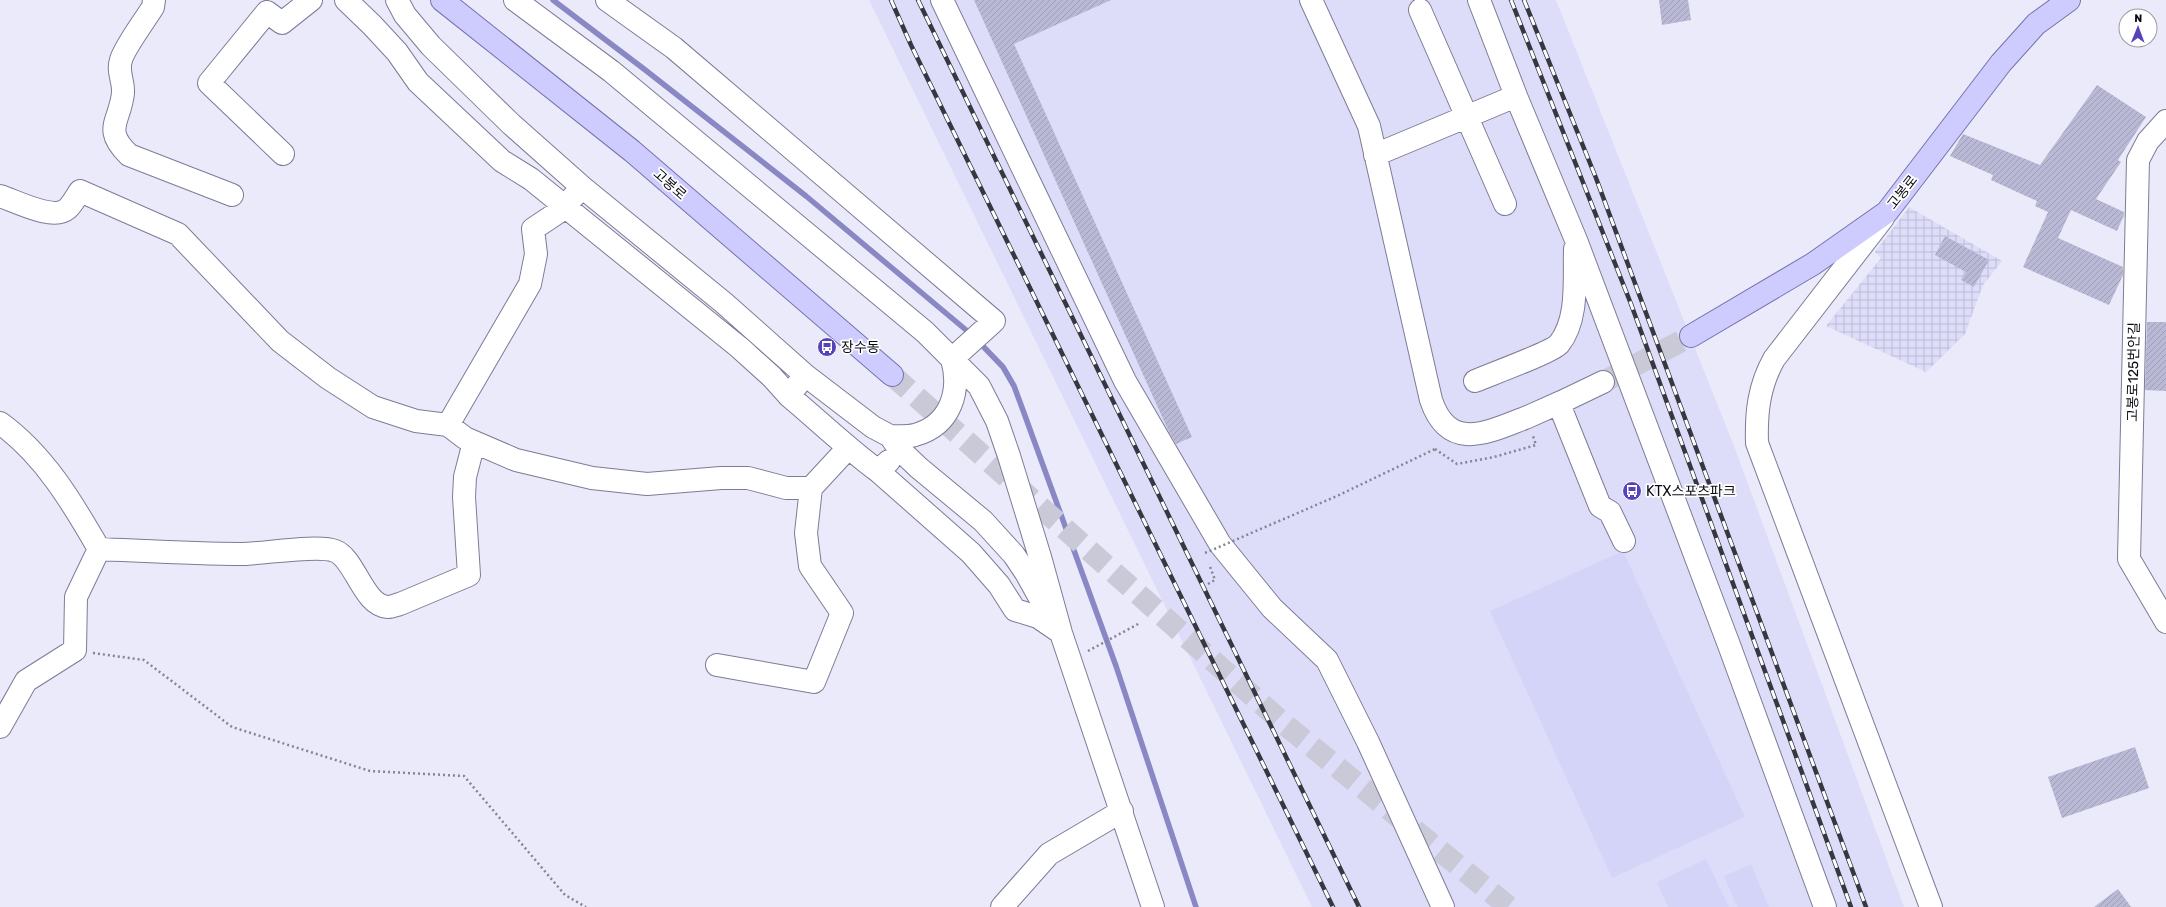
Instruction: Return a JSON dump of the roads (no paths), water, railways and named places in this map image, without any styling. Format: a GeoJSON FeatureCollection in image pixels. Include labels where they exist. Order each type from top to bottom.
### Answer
{"type":"FeatureCollection","features":[{"type":"Feature","properties":{"kind":"main road","name":"고봉로"},"geometry":{"type":"LineString","coordinates":[[442,0],[632,151],[892,375]]}},
{"type":"Feature","properties":{"kind":"main road","name":"고봉로"},"geometry":{"type":"LineString","coordinates":[[1691,336],[1813,264],[1887,212],[2001,63],[2036,24],[2069,0]]}},
{"type":"Feature","properties":{"kind":"street"},"geometry":{"type":"LineString","coordinates":[[154,0],[153,7],[121,59],[119,72],[123,83],[123,94],[114,123],[117,143],[129,155],[232,195]]}},
{"type":"Feature","properties":{"kind":"street"},"geometry":{"type":"LineString","coordinates":[[283,154],[210,83],[267,12],[282,24],[311,0]]}},
{"type":"Feature","properties":{"kind":"street"},"geometry":{"type":"LineString","coordinates":[[346,0],[372,25],[418,82],[502,161],[531,179],[712,328],[740,348],[772,376],[789,396],[831,430],[848,448],[878,471],[972,553],[999,585],[1015,610],[1038,617],[1061,634]]}},
{"type":"Feature","properties":{"kind":"street"},"geometry":{"type":"LineString","coordinates":[[397,0],[404,15],[431,46],[511,124],[582,187],[724,304],[805,375],[895,443],[984,521],[1026,573],[1061,634]]}},
{"type":"Feature","properties":{"kind":"street"},"geometry":{"type":"LineString","coordinates":[[515,0],[611,72],[925,332],[957,355],[979,386],[997,421],[1040,557],[1061,634],[1122,811],[1153,907]]}},
{"type":"Feature","properties":{"kind":"street"},"geometry":{"type":"LineString","coordinates":[[607,0],[674,48],[994,320],[957,355],[952,406],[932,428],[895,443],[878,471]]}},
{"type":"Feature","properties":{"kind":"street"},"geometry":{"type":"LineString","coordinates":[[942,0],[1125,381],[1220,544],[1272,608],[1327,660],[1368,742],[1443,907]]}},
{"type":"Feature","properties":{"kind":"street"},"geometry":{"type":"LineString","coordinates":[[1311,0],[1369,126],[1431,400],[1439,419],[1448,427],[1458,432],[1478,435],[1493,432],[1559,404],[1603,382]]}},
{"type":"Feature","properties":{"kind":"street"},"geometry":{"type":"LineString","coordinates":[[1479,0],[1516,96],[1576,240],[1724,631],[1825,907]]}},
{"type":"Feature","properties":{"kind":"street"},"geometry":{"type":"LineString","coordinates":[[1420,10],[1506,204]]}},
{"type":"Feature","properties":{"kind":"street"},"geometry":{"type":"LineString","coordinates":[[409,70],[431,46]]}},
{"type":"Feature","properties":{"kind":"street"},"geometry":{"type":"LineString","coordinates":[[1375,155],[1467,118],[1516,96]]}},
{"type":"Feature","properties":{"kind":"street","name":"고봉로125번안길"},"geometry":{"type":"LineString","coordinates":[[2166,122],[2148,141],[2138,160],[2129,559],[2166,622]]}},
{"type":"Feature","properties":{"kind":"street"},"geometry":{"type":"LineString","coordinates":[[448,425],[530,284],[536,254],[533,229],[564,206],[582,187]]}},
{"type":"Feature","properties":{"kind":"street"},"geometry":{"type":"LineString","coordinates":[[0,196],[43,212],[56,214],[67,209],[80,191],[178,234],[280,341],[328,378],[373,407],[416,421],[448,425],[465,438],[516,460],[592,478],[647,484],[721,478],[748,478],[786,488],[811,488]]}},
{"type":"Feature","properties":{"kind":"street"},"geometry":{"type":"LineString","coordinates":[[1887,212],[1787,340],[1771,365],[1765,376],[1758,402],[1757,443],[1931,907]]}},
{"type":"Feature","properties":{"kind":"street"},"geometry":{"type":"LineString","coordinates":[[1475,381],[1558,345],[1570,322],[1574,293],[1576,240]]}},
{"type":"Feature","properties":{"kind":"street"},"geometry":{"type":"LineString","coordinates":[[789,396],[805,375]]}},
{"type":"Feature","properties":{"kind":"street"},"geometry":{"type":"LineString","coordinates":[[1559,404],[1600,506],[1610,512],[1624,541]]}},
{"type":"Feature","properties":{"kind":"street"},"geometry":{"type":"LineString","coordinates":[[0,423],[15,433],[54,476],[99,549]]}},
{"type":"Feature","properties":{"kind":"street"},"geometry":{"type":"LineString","coordinates":[[99,549],[243,554],[319,549],[336,551],[347,561],[364,589],[379,604],[388,607],[400,604],[469,575],[464,497],[465,477],[474,442]]}},
{"type":"Feature","properties":{"kind":"street"},"geometry":{"type":"LineString","coordinates":[[717,665],[814,682],[842,613],[810,566],[806,533],[811,488],[848,448]]}},
{"type":"Feature","properties":{"kind":"street"},"geometry":{"type":"LineString","coordinates":[[0,727],[26,681],[75,650],[76,597],[99,549]]}},
{"type":"Feature","properties":{"kind":"street"},"geometry":{"type":"LineString","coordinates":[[1002,907],[1049,854],[1122,811]]}},
{"type":"Feature","properties":{"kind":"waterway"},"geometry":{"type":"LineString","coordinates":[[553,0],[806,196],[972,335]]}},
{"type":"Feature","properties":{"kind":"waterway"},"geometry":{"type":"LineString","coordinates":[[978,341],[1003,367],[1014,386],[1116,666],[1196,907]]}},
{"type":"Feature","properties":{"kind":"tunnel"},"geometry":{"type":"LineString","coordinates":[[1603,382],[1691,336]]}},
{"type":"Feature","properties":{"kind":"tunnel"},"geometry":{"type":"LineString","coordinates":[[892,375],[1283,723],[1509,907]]}},
{"type":"Feature","properties":{"kind":"railway"},"geometry":{"type":"LineString","coordinates":[[891,0],[911,45],[1333,907]]}},
{"type":"Feature","properties":{"kind":"railway"},"geometry":{"type":"LineString","coordinates":[[918,0],[1359,907]]}},
{"type":"Feature","properties":{"kind":"railway"},"geometry":{"type":"LineString","coordinates":[[1511,0],[1631,304],[1851,907]]}},
{"type":"Feature","properties":{"kind":"railway"},"geometry":{"type":"LineString","coordinates":[[1524,0],[1596,178],[1866,907]]}},
{"type":"Feature","properties":{"kind":"place","name":"장수동"},"geometry":{"type":"Point","coordinates":[827,347]}},
{"type":"Feature","properties":{"kind":"place","name":"KTX스포츠파크"},"geometry":{"type":"Point","coordinates":[1632,491]}}]}
